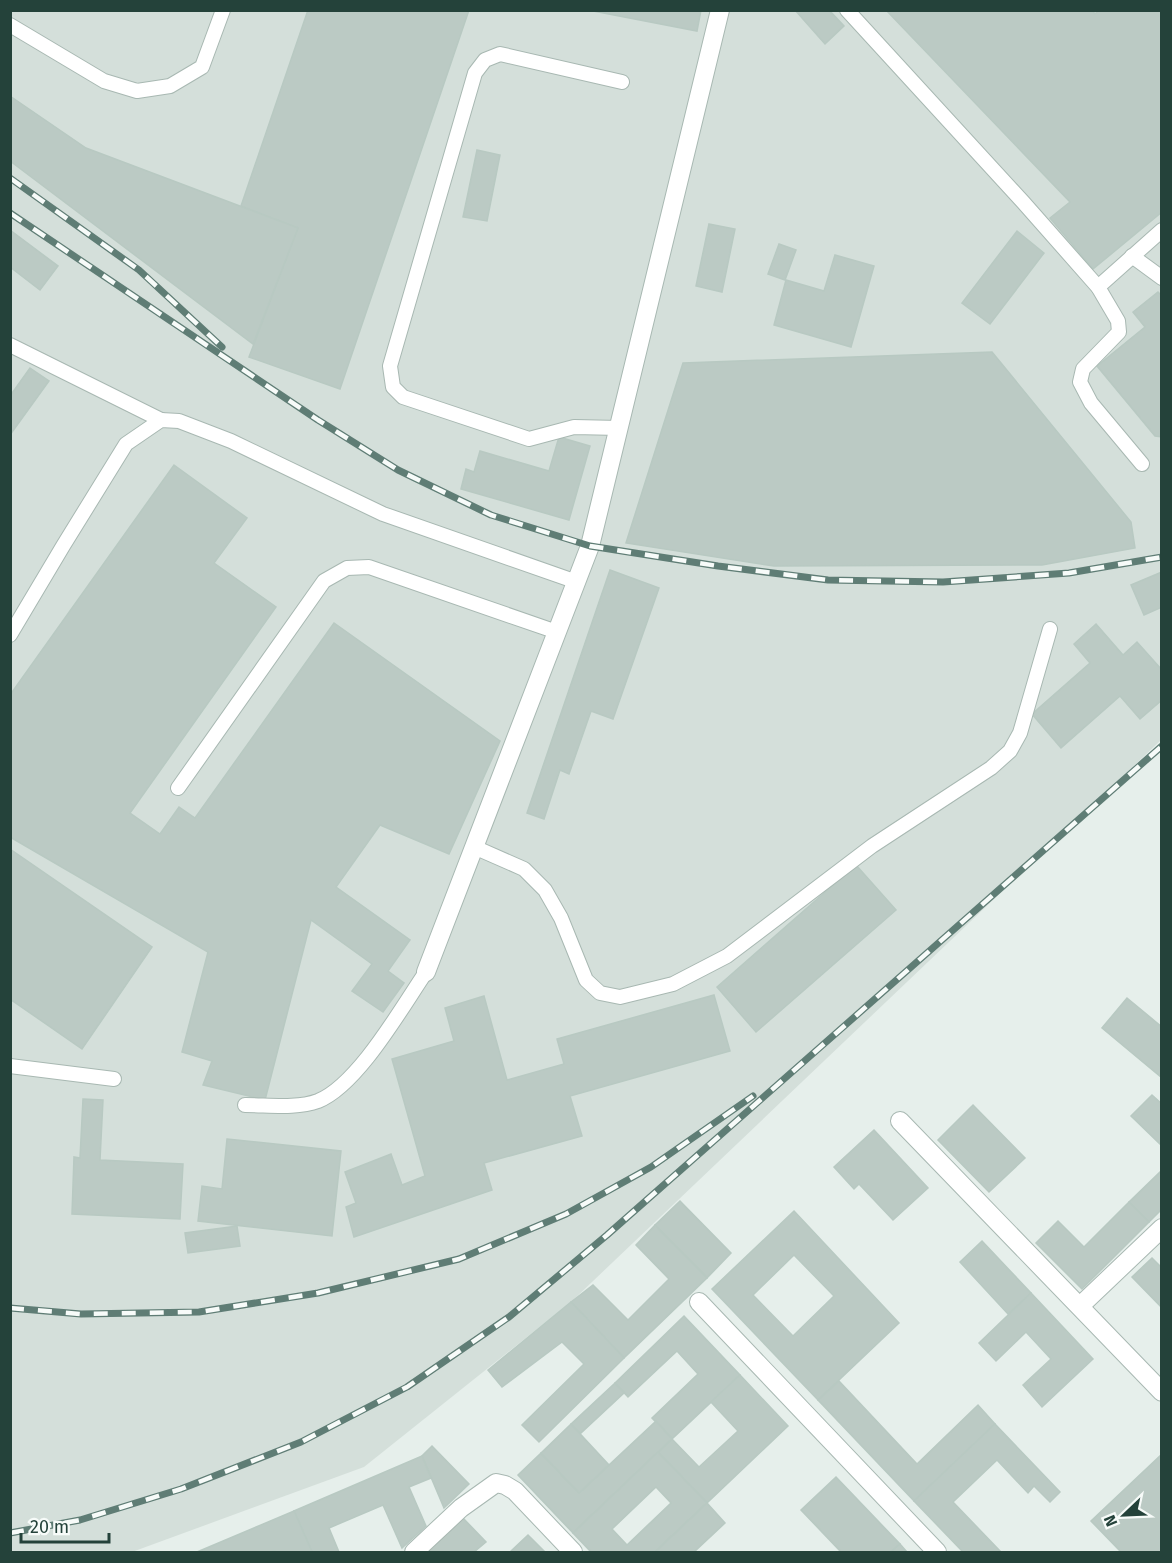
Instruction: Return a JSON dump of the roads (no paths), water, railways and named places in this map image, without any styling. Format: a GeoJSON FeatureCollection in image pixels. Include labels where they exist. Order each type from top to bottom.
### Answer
{"type":"FeatureCollection","features":[{"type":"Feature","properties":{"kind":"street"},"geometry":{"type":"LineString","coordinates":[[426,972],[590,546],[720,10]]}},
{"type":"Feature","properties":{"kind":"street"},"geometry":{"type":"LineString","coordinates":[[900,1121],[1161,1392]]}},
{"type":"Feature","properties":{"kind":"street"},"geometry":{"type":"LineString","coordinates":[[1080,1306],[1161,1228]]}},
{"type":"Feature","properties":{"kind":"street"},"geometry":{"type":"LineString","coordinates":[[699,1302],[937,1552]]}},
{"type":"Feature","properties":{"kind":"street"},"geometry":{"type":"LineString","coordinates":[[414,1552],[461,1509],[496,1483],[515,1491],[573,1552]]}},
{"type":"Feature","properties":{"kind":"lane"},"geometry":{"type":"LineString","coordinates":[[10,25],[104,81],[137,91],[170,86],[202,67],[223,10]]}},
{"type":"Feature","properties":{"kind":"lane"},"geometry":{"type":"LineString","coordinates":[[847,10],[1098,287],[1118,321],[1119,332],[1083,369],[1080,382],[1091,403],[1142,464]]}},
{"type":"Feature","properties":{"kind":"lane"},"geometry":{"type":"LineString","coordinates":[[619,428],[574,427],[529,439],[403,397],[393,387],[390,366],[475,73],[485,60],[501,54],[622,82]]}},
{"type":"Feature","properties":{"kind":"lane"},"geometry":{"type":"LineString","coordinates":[[1098,287],[1161,230]]}},
{"type":"Feature","properties":{"kind":"lane"},"geometry":{"type":"LineString","coordinates":[[1132,256],[1161,278]]}},
{"type":"Feature","properties":{"kind":"lane"},"geometry":{"type":"LineString","coordinates":[[10,345],[161,420],[179,422],[231,441],[383,514],[577,582]]}},
{"type":"Feature","properties":{"kind":"lane"},"geometry":{"type":"LineString","coordinates":[[10,635],[126,444],[161,420]]}},
{"type":"Feature","properties":{"kind":"lane"},"geometry":{"type":"LineString","coordinates":[[178,788],[324,581],[347,568],[369,567],[557,632]]}},
{"type":"Feature","properties":{"kind":"lane"},"geometry":{"type":"LineString","coordinates":[[474,846],[524,869],[545,890],[561,918],[586,980],[600,993],[621,997],[673,984],[728,956],[872,846],[991,768],[1010,751],[1020,733],[1050,629]]}},
{"type":"Feature","properties":{"kind":"lane"},"geometry":{"type":"LineString","coordinates":[[245,1105],[299,1105],[317,1101],[335,1092],[379,1043],[426,972]]}},
{"type":"Feature","properties":{"kind":"lane"},"geometry":{"type":"LineString","coordinates":[[10,1066],[114,1079]]}},
{"type":"Feature","properties":{"kind":"railway"},"geometry":{"type":"LineString","coordinates":[[10,178],[139,270],[222,347]]}},
{"type":"Feature","properties":{"kind":"railway"},"geometry":{"type":"LineString","coordinates":[[10,213],[318,420],[398,470],[491,515],[590,546],[828,580],[943,582],[1069,573],[1162,557]]}},
{"type":"Feature","properties":{"kind":"railway"},"geometry":{"type":"LineString","coordinates":[[10,1533],[80,1520],[181,1489],[301,1442],[407,1387],[509,1317],[607,1235],[1162,746]]}},
{"type":"Feature","properties":{"kind":"railway"},"geometry":{"type":"LineString","coordinates":[[10,1308],[81,1314],[199,1312],[318,1293],[459,1259],[566,1214],[651,1167],[753,1096]]}}]}
